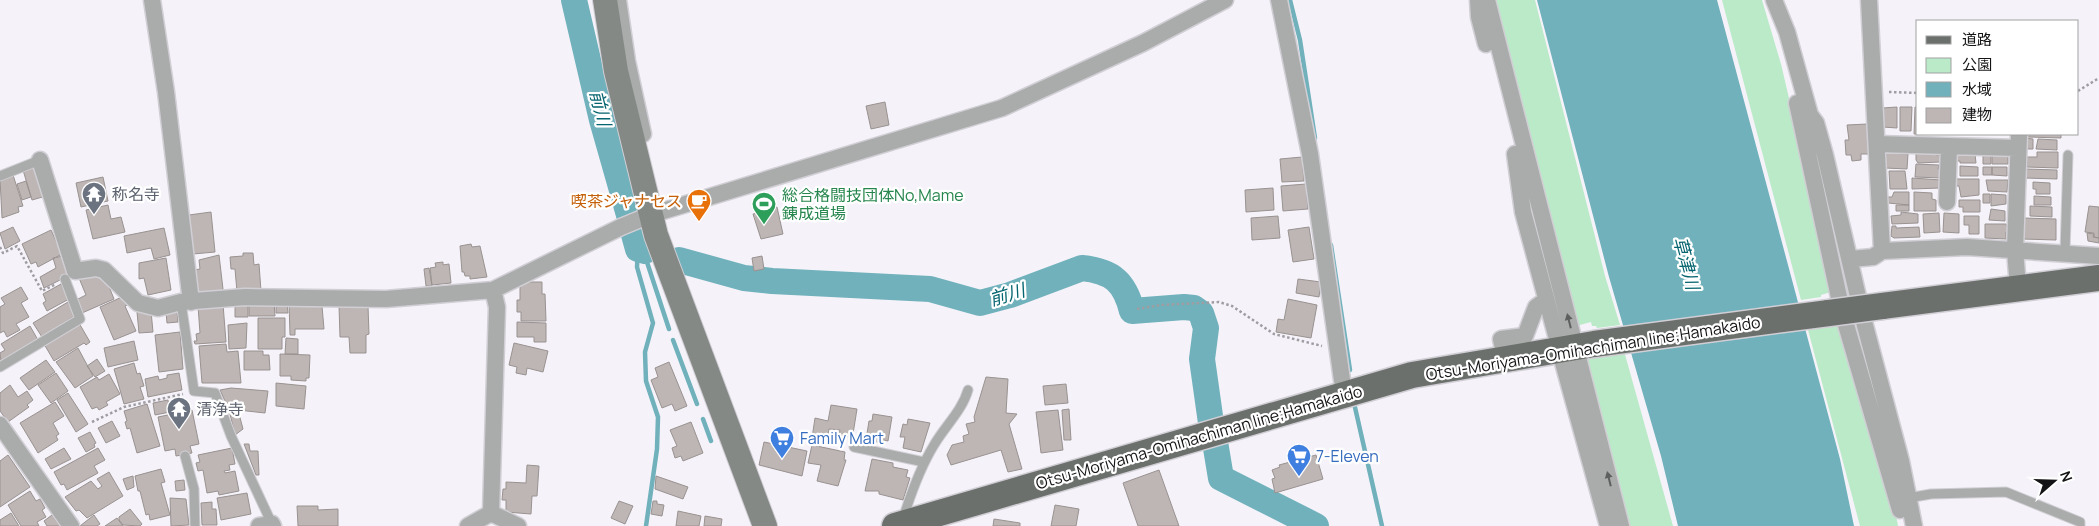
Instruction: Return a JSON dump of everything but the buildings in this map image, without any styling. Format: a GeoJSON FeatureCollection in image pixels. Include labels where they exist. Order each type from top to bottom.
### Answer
{"type":"FeatureCollection","features":[{"type":"Feature","properties":{"kind":"main road","name":"Otsu-Moriyama-Omihachiman line;Hamakaido"},"geometry":{"type":"LineString","coordinates":[[898,525],[1412,375],[1572,346],[1848,317],[1882,306],[2099,278]]}},
{"type":"Feature","properties":{"kind":"street"},"geometry":{"type":"LineString","coordinates":[[152,0],[166,92],[186,302]]}},
{"type":"Feature","properties":{"kind":"street"},"geometry":{"type":"LineString","coordinates":[[605,0],[616,72],[665,265],[765,526]]}},
{"type":"Feature","properties":{"kind":"street"},"geometry":{"type":"LineString","coordinates":[[618,0],[628,61],[652,176],[653,220]]}},
{"type":"Feature","properties":{"kind":"street"},"geometry":{"type":"LineString","coordinates":[[40,160],[75,271],[96,268],[104,270],[138,304],[158,308],[186,302],[245,297],[386,299],[493,290],[621,227],[653,220],[1002,108],[1150,40],[1226,0]]}},
{"type":"Feature","properties":{"kind":"street"},"geometry":{"type":"LineString","coordinates":[[1278,0],[1310,154],[1344,394]]}},
{"type":"Feature","properties":{"kind":"street"},"geometry":{"type":"LineString","coordinates":[[1478,0],[1479,17],[1518,169],[1523,212],[1546,300],[1572,346],[1608,526]]}},
{"type":"Feature","properties":{"kind":"street"},"geometry":{"type":"LineString","coordinates":[[1487,0],[1572,346],[1621,526]]}},
{"type":"Feature","properties":{"kind":"street"},"geometry":{"type":"LineString","coordinates":[[1767,0],[1793,85],[1806,113],[1816,123],[1851,259],[1863,318],[1908,495],[1914,526]]}},
{"type":"Feature","properties":{"kind":"street"},"geometry":{"type":"LineString","coordinates":[[1774,0],[1787,32]]}},
{"type":"Feature","properties":{"kind":"street"},"geometry":{"type":"LineString","coordinates":[[1782,0],[1787,32],[1845,286],[1848,317],[1904,526]]}},
{"type":"Feature","properties":{"kind":"street"},"geometry":{"type":"LineString","coordinates":[[1869,0],[1882,251]]}},
{"type":"Feature","properties":{"kind":"street"},"geometry":{"type":"LineString","coordinates":[[1876,144],[1950,146],[2018,141],[2016,250],[2018,287]]}},
{"type":"Feature","properties":{"kind":"street"},"geometry":{"type":"LineString","coordinates":[[1947,202],[1950,146]]}},
{"type":"Feature","properties":{"kind":"street"},"geometry":{"type":"LineString","coordinates":[[1851,259],[1873,256],[1882,251],[1967,247],[2065,252],[2099,256]]}},
{"type":"Feature","properties":{"kind":"street"},"geometry":{"type":"LineString","coordinates":[[491,513],[497,307],[493,290]]}},
{"type":"Feature","properties":{"kind":"street"},"geometry":{"type":"LineString","coordinates":[[1505,358],[1502,340],[1524,336],[1536,307],[1546,300]]}},
{"type":"Feature","properties":{"kind":"street"},"geometry":{"type":"LineString","coordinates":[[1848,317],[1895,464],[1908,495]]}},
{"type":"Feature","properties":{"kind":"street"},"geometry":{"type":"LineString","coordinates":[[0,425],[71,526]]}},
{"type":"Feature","properties":{"kind":"street"},"geometry":{"type":"LineString","coordinates":[[468,526],[491,513]]}},
{"type":"Feature","properties":{"kind":"street"},"geometry":{"type":"LineString","coordinates":[[491,513],[518,526]]}},
{"type":"Feature","properties":{"kind":"lane"},"geometry":{"type":"LineString","coordinates":[[2065,252],[2068,156]]}},
{"type":"Feature","properties":{"kind":"lane"},"geometry":{"type":"LineString","coordinates":[[0,176],[40,160]]}},
{"type":"Feature","properties":{"kind":"lane"},"geometry":{"type":"LineString","coordinates":[[0,366],[80,318],[65,280]]}},
{"type":"Feature","properties":{"kind":"lane"},"geometry":{"type":"LineString","coordinates":[[186,302],[194,390],[214,394],[268,525]]}},
{"type":"Feature","properties":{"kind":"lane"},"geometry":{"type":"LineString","coordinates":[[898,525],[924,462],[946,425],[962,407],[968,390]]}},
{"type":"Feature","properties":{"kind":"lane"},"geometry":{"type":"LineString","coordinates":[[854,447],[924,462]]}},
{"type":"Feature","properties":{"kind":"lane"},"geometry":{"type":"LineString","coordinates":[[184,456],[194,489],[195,526]]}},
{"type":"Feature","properties":{"kind":"lane"},"geometry":{"type":"LineString","coordinates":[[1908,495],[2006,492],[2080,522],[2080,526]]}},
{"type":"Feature","properties":{"kind":"path"},"geometry":{"type":"LineString","coordinates":[[2079,90],[2099,78]]}},
{"type":"Feature","properties":{"kind":"path"},"geometry":{"type":"LineString","coordinates":[[1874,92],[1916,93]]}},
{"type":"Feature","properties":{"kind":"path"},"geometry":{"type":"LineString","coordinates":[[0,247],[3,253],[17,246],[42,291],[65,280]]}},
{"type":"Feature","properties":{"kind":"path"},"geometry":{"type":"LineString","coordinates":[[1137,309],[1161,304],[1218,302],[1232,306],[1274,334],[1338,350]]}},
{"type":"Feature","properties":{"kind":"path"},"geometry":{"type":"LineString","coordinates":[[92,422],[124,407],[194,390]]}},
{"type":"Feature","properties":{"kind":"green space"},"geometry":{"type":"Polygon","coordinates":[[[1495,0],[1535,0],[1605,276],[1620,325],[1597,328],[1592,326],[1591,322],[1576,326],[1495,0]]]}},
{"type":"Feature","properties":{"kind":"green space"},"geometry":{"type":"Polygon","coordinates":[[[1722,0],[1762,0],[1781,64],[1834,291],[1821,295],[1821,297],[1801,300],[1722,0]]]}},
{"type":"Feature","properties":{"kind":"green space"},"geometry":{"type":"Polygon","coordinates":[[[1837,323],[1895,510],[1898,526],[1860,526],[1807,326],[1837,323]]]}},
{"type":"Feature","properties":{"kind":"green space"},"geometry":{"type":"Polygon","coordinates":[[[1624,351],[1673,526],[1629,526],[1586,362],[1591,356],[1624,351]]]}},
{"type":"Feature","properties":{"kind":"water","name":"草津川"},"geometry":{"type":"Polygon","coordinates":[[[1537,0],[1717,0],[1840,459],[1854,526],[1678,526],[1661,456],[1609,277],[1537,0]]]}},
{"type":"Feature","properties":{"kind":"waterway","name":"前川"},"geometry":{"type":"LineString","coordinates":[[574,0],[602,120],[629,215]]}},
{"type":"Feature","properties":{"kind":"waterway"},"geometry":{"type":"LineString","coordinates":[[1290,0],[1300,40],[1315,138]]}},
{"type":"Feature","properties":{"kind":"waterway","name":"前川"},"geometry":{"type":"LineString","coordinates":[[633,231],[638,249],[645,251]]}},
{"type":"Feature","properties":{"kind":"waterway"},"geometry":{"type":"LineString","coordinates":[[1331,245],[1350,370]]}},
{"type":"Feature","properties":{"kind":"waterway"},"geometry":{"type":"LineString","coordinates":[[638,249],[637,267],[653,323],[645,352],[646,381],[658,417],[657,449],[646,526]]}},
{"type":"Feature","properties":{"kind":"waterway"},"geometry":{"type":"LineString","coordinates":[[643,250],[669,329]]}},
{"type":"Feature","properties":{"kind":"waterway","name":"前川"},"geometry":{"type":"LineString","coordinates":[[679,260],[744,278],[930,289],[980,303],[1010,295],[1082,268],[1102,272],[1116,280],[1121,286],[1126,293],[1132,311],[1184,307],[1194,308],[1201,313],[1206,328],[1202,359],[1211,423]]}},
{"type":"Feature","properties":{"kind":"waterway"},"geometry":{"type":"LineString","coordinates":[[673,340],[697,404]]}},
{"type":"Feature","properties":{"kind":"waterway"},"geometry":{"type":"LineString","coordinates":[[1354,403],[1382,526]]}},
{"type":"Feature","properties":{"kind":"waterway"},"geometry":{"type":"LineString","coordinates":[[703,419],[711,441]]}},
{"type":"Feature","properties":{"kind":"waterway","name":"前川"},"geometry":{"type":"LineString","coordinates":[[1215,442],[1221,478],[1316,526]]}},
{"type":"Feature","properties":{"kind":"place","name":"称名寺"},"geometry":{"type":"Point","coordinates":[94,215]}},
{"type":"Feature","properties":{"kind":"place","name":"喫茶ジャナセス"},"geometry":{"type":"Point","coordinates":[699,222]}},
{"type":"Feature","properties":{"kind":"place","name":"総合格闘技団体No,Mame 錬成道場"},"geometry":{"type":"Point","coordinates":[764,225]}},
{"type":"Feature","properties":{"kind":"place","name":"清浄寺"},"geometry":{"type":"Point","coordinates":[179,430]}},
{"type":"Feature","properties":{"kind":"place","name":"Family Mart"},"geometry":{"type":"Point","coordinates":[782,459]}},
{"type":"Feature","properties":{"kind":"place","name":"7-Eleven"},"geometry":{"type":"Point","coordinates":[1299,477]}}]}
